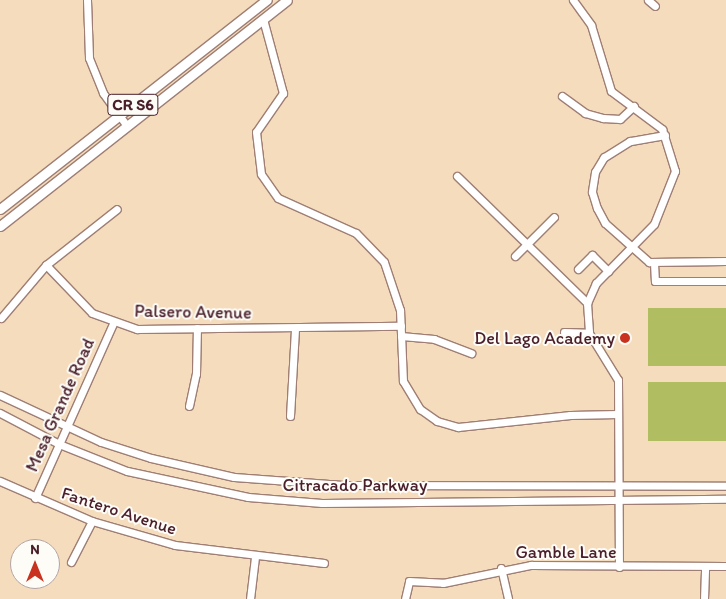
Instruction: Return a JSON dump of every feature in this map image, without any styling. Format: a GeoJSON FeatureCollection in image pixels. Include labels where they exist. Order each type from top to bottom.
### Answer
{"type":"FeatureCollection","features":[{"type":"Feature","properties":{"kind":"main road","name":"CR S6"},"geometry":{"type":"LineString","coordinates":[[0,209],[267,0]]}},
{"type":"Feature","properties":{"kind":"main road","name":"CR S6"},"geometry":{"type":"LineString","coordinates":[[0,226],[287,0]]}},
{"type":"Feature","properties":{"kind":"street"},"geometry":{"type":"LineString","coordinates":[[87,0],[89,58],[103,93],[127,126]]}},
{"type":"Feature","properties":{"kind":"street"},"geometry":{"type":"LineString","coordinates":[[573,0],[591,25],[605,80],[611,91],[634,106],[665,135],[672,154],[673,184],[654,224],[596,283],[587,303],[589,333],[614,367],[618,399],[619,567]]}},
{"type":"Feature","properties":{"kind":"street"},"geometry":{"type":"LineString","coordinates":[[648,0],[655,6]]}},
{"type":"Feature","properties":{"kind":"street"},"geometry":{"type":"LineString","coordinates":[[263,19],[283,93],[256,132],[256,153],[266,182],[286,204],[343,226],[375,250],[395,287],[401,326],[401,371],[408,392],[420,409],[443,424],[480,427],[570,414],[618,414]]}},
{"type":"Feature","properties":{"kind":"street"},"geometry":{"type":"LineString","coordinates":[[562,96],[585,113],[603,118],[620,118],[634,106]]}},
{"type":"Feature","properties":{"kind":"street"},"geometry":{"type":"LineString","coordinates":[[665,135],[615,147],[595,172],[592,192],[597,208],[631,248],[654,263],[726,261]]}},
{"type":"Feature","properties":{"kind":"street"},"geometry":{"type":"LineString","coordinates":[[457,176],[587,303]]}},
{"type":"Feature","properties":{"kind":"street"},"geometry":{"type":"LineString","coordinates":[[1,318],[46,265],[117,209]]}},
{"type":"Feature","properties":{"kind":"street"},"geometry":{"type":"LineString","coordinates":[[515,256],[554,217]]}},
{"type":"Feature","properties":{"kind":"street"},"geometry":{"type":"LineString","coordinates":[[578,269],[592,255],[608,271]]}},
{"type":"Feature","properties":{"kind":"street"},"geometry":{"type":"LineString","coordinates":[[654,263],[656,281],[726,281]]}},
{"type":"Feature","properties":{"kind":"street","name":"Palsero Avenue"},"geometry":{"type":"LineString","coordinates":[[46,265],[84,307],[112,324],[136,329],[334,329],[401,326]]}},
{"type":"Feature","properties":{"kind":"street","name":"Mesa Grande Road"},"geometry":{"type":"LineString","coordinates":[[34,498],[112,324]]}},
{"type":"Feature","properties":{"kind":"street"},"geometry":{"type":"LineString","coordinates":[[189,406],[196,374],[197,328]]}},
{"type":"Feature","properties":{"kind":"street"},"geometry":{"type":"LineString","coordinates":[[290,416],[295,328]]}},
{"type":"Feature","properties":{"kind":"street"},"geometry":{"type":"LineString","coordinates":[[564,332],[589,333]]}},
{"type":"Feature","properties":{"kind":"street"},"geometry":{"type":"LineString","coordinates":[[400,336],[434,339],[471,353]]}},
{"type":"Feature","properties":{"kind":"street","name":"Citracado Parkway"},"geometry":{"type":"LineString","coordinates":[[0,395],[66,427],[151,458],[259,480],[618,487],[726,486]]}},
{"type":"Feature","properties":{"kind":"street","name":"Citracado Parkway"},"geometry":{"type":"LineString","coordinates":[[0,413],[58,444],[161,480],[275,500],[726,499]]}},
{"type":"Feature","properties":{"kind":"street","name":"Fantero Avenue"},"geometry":{"type":"LineString","coordinates":[[0,481],[34,498],[92,521],[175,545],[255,557],[324,563]]}},
{"type":"Feature","properties":{"kind":"street"},"geometry":{"type":"LineString","coordinates":[[71,562],[92,521]]}},
{"type":"Feature","properties":{"kind":"street"},"geometry":{"type":"LineString","coordinates":[[250,599],[255,557]]}},
{"type":"Feature","properties":{"kind":"street","name":"Gamble Lane"},"geometry":{"type":"LineString","coordinates":[[405,599],[409,581],[443,583],[501,568],[552,564],[619,567],[726,566]]}},
{"type":"Feature","properties":{"kind":"street"},"geometry":{"type":"LineString","coordinates":[[704,599],[705,566]]}},
{"type":"Feature","properties":{"kind":"street"},"geometry":{"type":"LineString","coordinates":[[501,568],[508,599]]}},
{"type":"Feature","properties":{"kind":"green space"},"geometry":{"type":"Polygon","coordinates":[[[648,308],[726,308],[726,366],[648,366],[648,308]]]}},
{"type":"Feature","properties":{"kind":"green space"},"geometry":{"type":"Polygon","coordinates":[[[648,382],[726,382],[726,441],[648,441],[648,382]]]}},
{"type":"Feature","properties":{"kind":"place","name":"Del Lago Academy"},"geometry":{"type":"Point","coordinates":[625,338]}}]}
